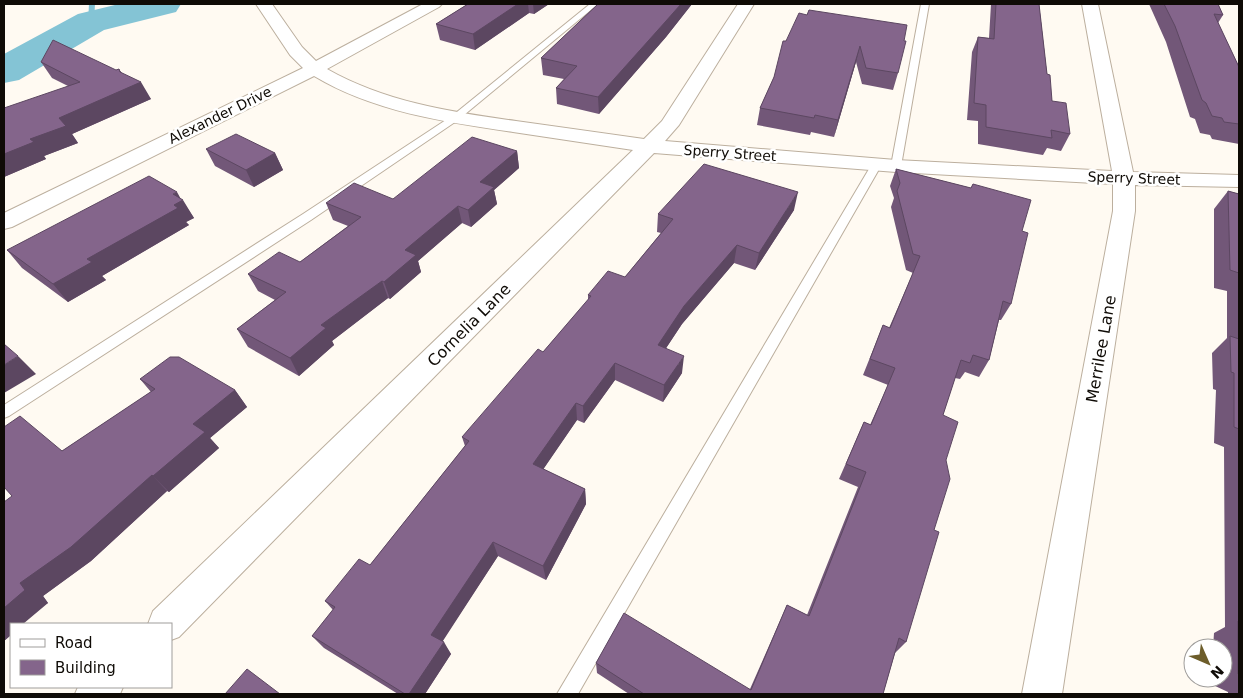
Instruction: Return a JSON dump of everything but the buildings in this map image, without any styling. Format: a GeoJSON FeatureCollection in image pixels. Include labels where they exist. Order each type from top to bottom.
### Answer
{"type":"FeatureCollection","features":[{"type":"Feature","properties":{"kind":"street","name":"Sperry Street"},"geometry":{"type":"LineString","coordinates":[[264,4],[296,51],[314,69],[340,84],[376,100],[455,118],[649,146],[886,165],[1124,178],[1239,181]]}},
{"type":"Feature","properties":{"kind":"street","name":"Alexander Drive"},"geometry":{"type":"LineString","coordinates":[[4,222],[314,69],[434,4]]}},
{"type":"Feature","properties":{"kind":"street","name":"Cornelia Lane"},"geometry":{"type":"LineString","coordinates":[[167,623],[649,146],[669,124],[746,4]]}},
{"type":"Feature","properties":{"kind":"street","name":"Merrilee Lane"},"geometry":{"type":"LineString","coordinates":[[1042,694],[1124,211],[1124,178],[1090,4]]}},
{"type":"Feature","properties":{"kind":"lane"},"geometry":{"type":"LineString","coordinates":[[4,412],[307,217],[455,118],[594,4]]}},
{"type":"Feature","properties":{"kind":"lane"},"geometry":{"type":"LineString","coordinates":[[567,694],[886,165],[925,4]]}},
{"type":"Feature","properties":{"kind":"waterway"},"geometry":{"type":"LineString","coordinates":[[91,22],[92,4]]}},
{"type":"Feature","properties":{"kind":"waterway"},"geometry":{"type":"LineString","coordinates":[[4,71],[91,22],[163,4]]}}]}
